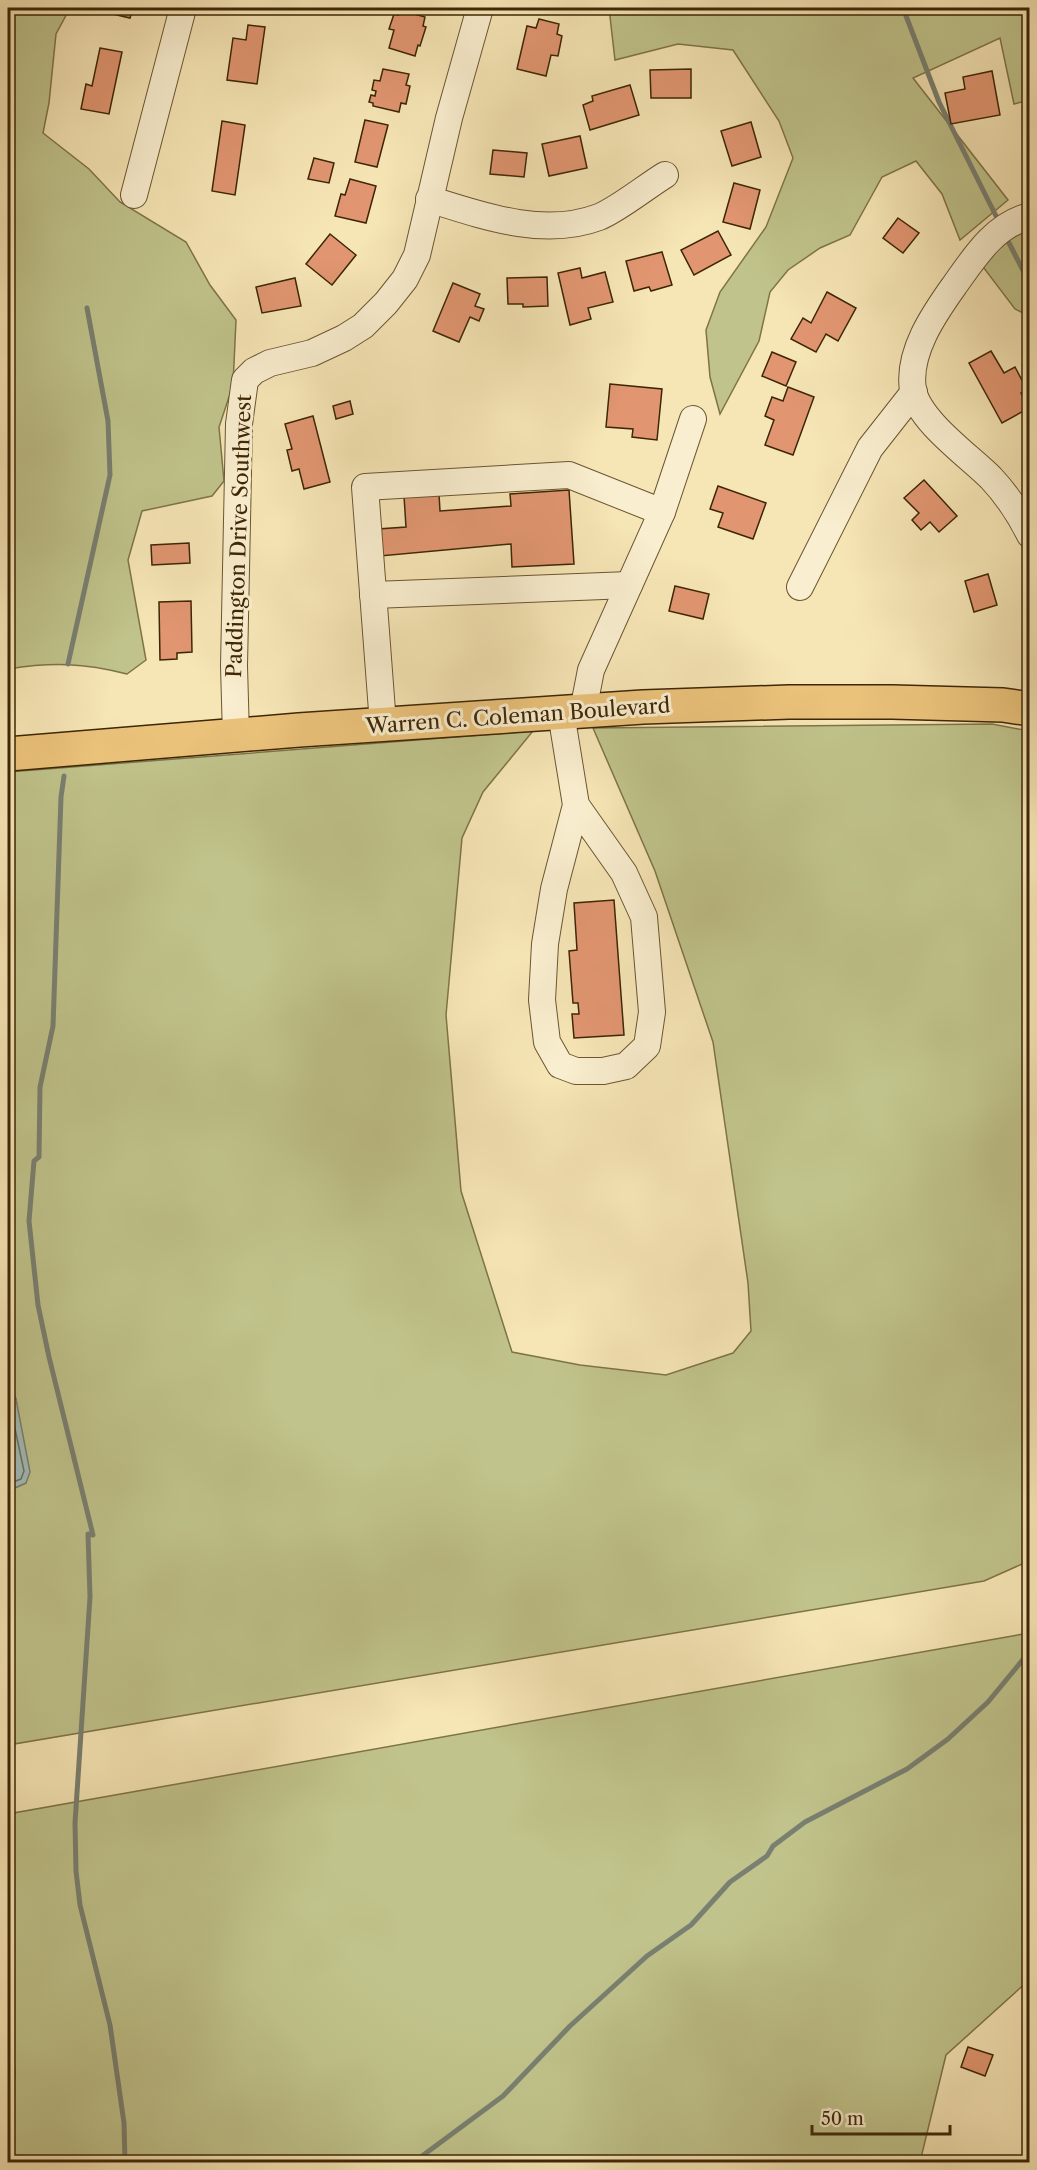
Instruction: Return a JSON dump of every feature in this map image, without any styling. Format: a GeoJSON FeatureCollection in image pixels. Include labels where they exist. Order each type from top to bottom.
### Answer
{"type":"FeatureCollection","features":[{"type":"Feature","properties":{"kind":"highway","name":"Warren C. Coleman Boulevard"},"geometry":{"type":"LineString","coordinates":[[8,754],[383,724],[572,712],[778,703],[881,702],[1003,705],[1029,709]]}},
{"type":"Feature","properties":{"kind":"street"},"geometry":{"type":"LineString","coordinates":[[134,195],[183,8]]}},
{"type":"Feature","properties":{"kind":"street","name":"Paddington Drive Southwest"},"geometry":{"type":"LineString","coordinates":[[236,736],[234,666],[239,447],[245,380],[254,371],[270,363],[312,353],[344,338],[363,326],[386,303],[405,279],[417,255],[448,118],[480,8]]}},
{"type":"Feature","properties":{"kind":"street"},"geometry":{"type":"LineString","coordinates":[[429,199],[486,217],[542,225],[572,225],[602,216],[665,174]]}},
{"type":"Feature","properties":{"kind":"street"},"geometry":{"type":"LineString","coordinates":[[1029,216],[1000,231],[981,248],[939,307],[918,350],[912,372],[914,392],[921,409],[993,480],[1022,519],[1029,535]]}},
{"type":"Feature","properties":{"kind":"street"},"geometry":{"type":"LineString","coordinates":[[800,587],[870,448],[914,392]]}},
{"type":"Feature","properties":{"kind":"street"},"geometry":{"type":"LineString","coordinates":[[576,806],[624,873],[644,917],[652,1012],[647,1046],[626,1066],[603,1071],[576,1071],[560,1065],[547,1042],[542,1000],[545,944],[554,889],[576,806],[572,712],[662,512],[693,419]]}},
{"type":"Feature","properties":{"kind":"street"},"geometry":{"type":"LineString","coordinates":[[383,724],[364,488],[367,486],[569,475],[662,512]]}},
{"type":"Feature","properties":{"kind":"street"},"geometry":{"type":"LineString","coordinates":[[373,595],[629,585]]}},
{"type":"Feature","properties":{"kind":"green space"},"geometry":{"type":"Polygon","coordinates":[[[8,8],[70,8],[56,34],[49,103],[43,133],[89,169],[120,202],[186,242],[210,285],[236,320],[233,385],[219,427],[224,481],[212,496],[142,511],[128,560],[146,660],[127,674],[68,665],[39,665],[8,669],[8,8]]]}},
{"type":"Feature","properties":{"kind":"green space"},"geometry":{"type":"Polygon","coordinates":[[[609,8],[1029,8],[1029,100],[1014,104],[1000,38],[913,78],[1008,200],[960,240],[942,194],[916,161],[882,177],[850,235],[820,248],[788,270],[770,292],[759,341],[720,414],[710,377],[706,330],[720,292],[766,227],[793,158],[779,121],[733,50],[678,44],[615,60],[609,8]]]}},
{"type":"Feature","properties":{"kind":"green space"},"geometry":{"type":"Polygon","coordinates":[[[1029,229],[1029,316],[1015,309],[980,263],[1016,234],[1029,229]]]}},
{"type":"Feature","properties":{"kind":"green space"},"geometry":{"type":"Polygon","coordinates":[[[992,724],[1029,731],[1029,1561],[984,1581],[8,1745],[8,1491],[26,1483],[16,1399],[8,1380],[8,772],[533,731],[483,792],[462,838],[446,1015],[461,1191],[512,1352],[580,1365],[666,1375],[733,1353],[751,1331],[748,1283],[713,1042],[655,871],[593,728],[992,724]]]}},
{"type":"Feature","properties":{"kind":"green space"},"geometry":{"type":"Polygon","coordinates":[[[1029,1633],[1029,1980],[946,2055],[920,2162],[8,2162],[15,2073],[8,1990],[8,1814],[1029,1633]]]}},
{"type":"Feature","properties":{"kind":"water"},"geometry":{"type":"Polygon","coordinates":[[[8,1380],[16,1399],[30,1472],[26,1483],[8,1491],[8,1380]]]}},
{"type":"Feature","properties":{"kind":"building"},"geometry":{"type":"Polygon","coordinates":[[[105,8],[133,8],[130,18],[104,12],[105,8]]]}},
{"type":"Feature","properties":{"kind":"building"},"geometry":{"type":"Polygon","coordinates":[[[400,10],[425,17],[423,26],[426,27],[415,56],[389,48],[394,30],[389,29],[394,14],[398,15],[400,10]]]}},
{"type":"Feature","properties":{"kind":"building"},"geometry":{"type":"Polygon","coordinates":[[[539,19],[559,24],[557,34],[562,36],[558,56],[551,55],[546,76],[517,69],[527,26],[536,28],[539,19]]]}},
{"type":"Feature","properties":{"kind":"building"},"geometry":{"type":"Polygon","coordinates":[[[248,25],[265,27],[257,84],[227,80],[233,38],[246,40],[248,25]]]}},
{"type":"Feature","properties":{"kind":"building"},"geometry":{"type":"Polygon","coordinates":[[[100,48],[122,52],[109,114],[81,109],[86,84],[92,86],[100,48]]]}},
{"type":"Feature","properties":{"kind":"building"},"geometry":{"type":"Polygon","coordinates":[[[383,69],[409,74],[406,85],[410,86],[406,104],[401,103],[399,112],[373,106],[373,103],[369,102],[371,95],[375,96],[376,91],[372,90],[374,80],[380,81],[383,69]]]}},
{"type":"Feature","properties":{"kind":"building"},"geometry":{"type":"Polygon","coordinates":[[[691,69],[691,98],[651,98],[650,70],[691,69]]]}},
{"type":"Feature","properties":{"kind":"building"},"geometry":{"type":"Polygon","coordinates":[[[992,71],[1000,115],[951,124],[945,93],[965,89],[963,77],[992,71]]]}},
{"type":"Feature","properties":{"kind":"building"},"geometry":{"type":"Polygon","coordinates":[[[630,85],[639,115],[590,130],[583,105],[593,101],[592,96],[630,85]]]}},
{"type":"Feature","properties":{"kind":"building"},"geometry":{"type":"Polygon","coordinates":[[[365,120],[388,125],[377,167],[355,162],[365,120]]]}},
{"type":"Feature","properties":{"kind":"building"},"geometry":{"type":"Polygon","coordinates":[[[222,121],[245,125],[235,195],[212,191],[222,121]]]}},
{"type":"Feature","properties":{"kind":"building"},"geometry":{"type":"Polygon","coordinates":[[[751,122],[761,157],[732,166],[721,131],[751,122]]]}},
{"type":"Feature","properties":{"kind":"building"},"geometry":{"type":"Polygon","coordinates":[[[580,136],[587,168],[549,176],[542,144],[580,136]]]}},
{"type":"Feature","properties":{"kind":"building"},"geometry":{"type":"Polygon","coordinates":[[[493,150],[527,153],[524,177],[490,174],[493,150]]]}},
{"type":"Feature","properties":{"kind":"building"},"geometry":{"type":"Polygon","coordinates":[[[314,158],[334,163],[329,183],[308,179],[314,158]]]}},
{"type":"Feature","properties":{"kind":"building"},"geometry":{"type":"Polygon","coordinates":[[[350,179],[376,186],[366,223],[335,216],[341,194],[345,195],[350,179]]]}},
{"type":"Feature","properties":{"kind":"building"},"geometry":{"type":"Polygon","coordinates":[[[734,183],[760,190],[750,229],[723,222],[734,183]]]}},
{"type":"Feature","properties":{"kind":"building"},"geometry":{"type":"Polygon","coordinates":[[[898,218],[919,233],[903,253],[883,238],[898,218]]]}},
{"type":"Feature","properties":{"kind":"building"},"geometry":{"type":"Polygon","coordinates":[[[718,231],[731,255],[694,275],[681,250],[718,231]]]}},
{"type":"Feature","properties":{"kind":"building"},"geometry":{"type":"Polygon","coordinates":[[[330,234],[356,255],[332,285],[306,264],[330,234]]]}},
{"type":"Feature","properties":{"kind":"building"},"geometry":{"type":"Polygon","coordinates":[[[662,252],[672,285],[651,291],[649,287],[634,291],[626,261],[662,252]]]}},
{"type":"Feature","properties":{"kind":"building"},"geometry":{"type":"Polygon","coordinates":[[[580,268],[582,278],[605,272],[613,302],[588,308],[591,319],[570,325],[558,273],[580,268]]]}},
{"type":"Feature","properties":{"kind":"building"},"geometry":{"type":"Polygon","coordinates":[[[547,277],[548,306],[523,307],[523,304],[508,304],[507,278],[547,277]]]}},
{"type":"Feature","properties":{"kind":"building"},"geometry":{"type":"Polygon","coordinates":[[[295,278],[301,306],[262,313],[256,287],[295,278]]]}},
{"type":"Feature","properties":{"kind":"building"},"geometry":{"type":"Polygon","coordinates":[[[453,283],[480,294],[475,306],[484,309],[479,321],[470,317],[459,342],[433,331],[453,283]]]}},
{"type":"Feature","properties":{"kind":"building"},"geometry":{"type":"Polygon","coordinates":[[[827,292],[856,308],[838,341],[826,334],[816,352],[791,339],[803,318],[811,323],[827,292]]]}},
{"type":"Feature","properties":{"kind":"building"},"geometry":{"type":"Polygon","coordinates":[[[991,351],[1004,373],[1015,367],[1027,390],[1021,393],[1029,408],[1002,423],[969,363],[991,351]]]}},
{"type":"Feature","properties":{"kind":"building"},"geometry":{"type":"Polygon","coordinates":[[[772,352],[796,362],[786,386],[762,376],[772,352]]]}},
{"type":"Feature","properties":{"kind":"building"},"geometry":{"type":"Polygon","coordinates":[[[610,384],[662,389],[657,440],[632,437],[633,429],[606,427],[610,384]]]}},
{"type":"Feature","properties":{"kind":"building"},"geometry":{"type":"Polygon","coordinates":[[[788,387],[814,397],[793,455],[765,445],[774,420],[765,416],[772,397],[783,401],[788,387]]]}},
{"type":"Feature","properties":{"kind":"building"},"geometry":{"type":"Polygon","coordinates":[[[350,401],[353,414],[336,419],[333,406],[350,401]]]}},
{"type":"Feature","properties":{"kind":"building"},"geometry":{"type":"Polygon","coordinates":[[[313,416],[330,482],[304,489],[299,469],[292,471],[287,450],[292,449],[285,424],[313,416]]]}},
{"type":"Feature","properties":{"kind":"building"},"geometry":{"type":"Polygon","coordinates":[[[924,480],[957,516],[939,532],[930,522],[921,530],[912,520],[919,513],[904,498],[924,480]]]}},
{"type":"Feature","properties":{"kind":"building"},"geometry":{"type":"Polygon","coordinates":[[[718,486],[766,503],[753,539],[718,527],[723,513],[710,509],[718,486]]]}},
{"type":"Feature","properties":{"kind":"building"},"geometry":{"type":"Polygon","coordinates":[[[569,490],[574,564],[512,567],[511,544],[380,556],[378,529],[406,527],[404,496],[439,494],[440,511],[511,506],[510,494],[569,490]]]}},
{"type":"Feature","properties":{"kind":"building"},"geometry":{"type":"Polygon","coordinates":[[[189,543],[190,563],[152,565],[151,545],[189,543]]]}},
{"type":"Feature","properties":{"kind":"building"},"geometry":{"type":"Polygon","coordinates":[[[988,574],[997,605],[974,612],[965,581],[988,574]]]}},
{"type":"Feature","properties":{"kind":"building"},"geometry":{"type":"Polygon","coordinates":[[[675,586],[709,594],[703,619],[669,611],[675,586]]]}},
{"type":"Feature","properties":{"kind":"building"},"geometry":{"type":"Polygon","coordinates":[[[191,601],[192,652],[177,653],[177,659],[160,660],[159,602],[191,601]]]}},
{"type":"Feature","properties":{"kind":"building"},"geometry":{"type":"Polygon","coordinates":[[[614,900],[624,1035],[574,1038],[572,1014],[579,1014],[578,1003],[573,1003],[569,951],[577,950],[574,903],[614,900]]]}},
{"type":"Feature","properties":{"kind":"building"},"geometry":{"type":"Polygon","coordinates":[[[968,2047],[993,2055],[985,2076],[961,2067],[968,2047]]]}},
{"type":"Feature","properties":{"kind":"waterway"},"geometry":{"type":"LineString","coordinates":[[903,8],[939,102],[996,216]]}},
{"type":"Feature","properties":{"kind":"waterway"},"geometry":{"type":"LineString","coordinates":[[1009,243],[1030,284]]}},
{"type":"Feature","properties":{"kind":"waterway"},"geometry":{"type":"LineString","coordinates":[[68,664],[110,475],[108,421],[87,308]]}},
{"type":"Feature","properties":{"kind":"waterway"},"geometry":{"type":"LineString","coordinates":[[64,776],[61,797],[53,1026],[40,1087],[39,1157],[34,1161],[29,1221],[38,1305],[93,1535],[88,1534],[90,1597],[75,1823],[76,1871],[80,1905],[110,2025],[124,2123],[125,2162]]}},
{"type":"Feature","properties":{"kind":"waterway"},"geometry":{"type":"LineString","coordinates":[[414,2162],[503,2096],[570,2026],[647,1956],[691,1925],[730,1882],[767,1856],[773,1846],[805,1822],[907,1769],[948,1739],[988,1702],[1030,1651]]}}]}
